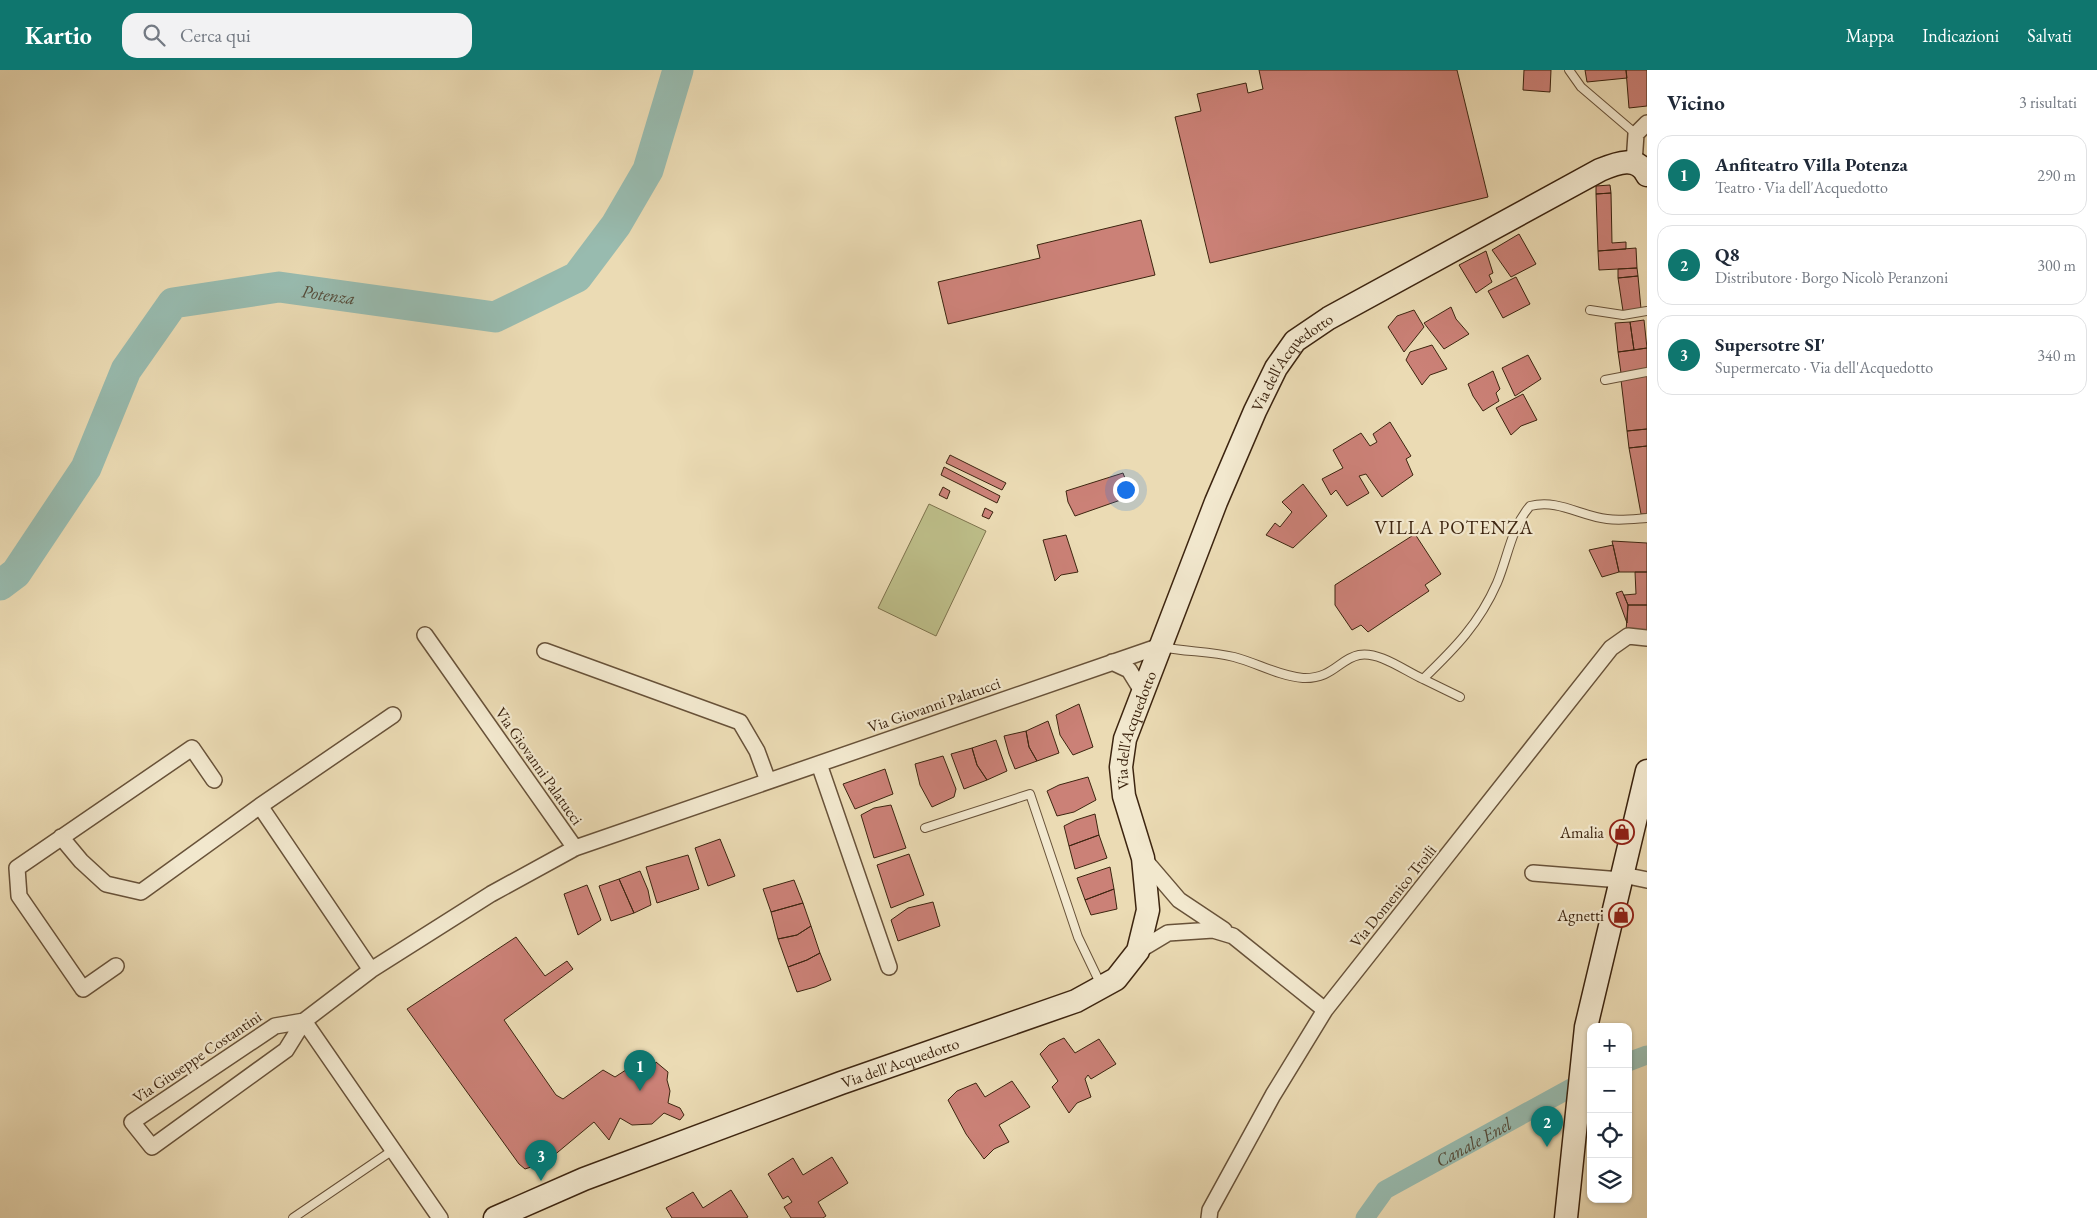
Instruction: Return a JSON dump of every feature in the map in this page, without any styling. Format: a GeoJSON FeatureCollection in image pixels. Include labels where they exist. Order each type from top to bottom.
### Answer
{"type":"FeatureCollection","features":[{"type":"Feature","properties":{"kind":"street"},"geometry":{"type":"LineString","coordinates":[[1641,169],[1636,134],[1647,123]]}},
{"type":"Feature","properties":{"kind":"street","name":"Via dell'Acquedotto"},"geometry":{"type":"LineString","coordinates":[[495,1218],[593,1175],[840,1083],[1076,1001],[1116,978],[1138,951],[1148,910],[1143,858],[1124,796],[1121,767],[1125,739],[1142,691],[1255,411],[1276,368],[1295,341],[1364,298],[1600,170],[1623,162],[1641,169]]}},
{"type":"Feature","properties":{"kind":"street","name":"Via Giovanni Palatucci"},"geometry":{"type":"LineString","coordinates":[[425,635],[574,848],[1160,646]]}},
{"type":"Feature","properties":{"kind":"street","name":"Via Domenico Troili"},"geometry":{"type":"LineString","coordinates":[[1209,1218],[1210,1210],[1269,1104],[1325,1010],[1611,648],[1628,636],[1647,638]]}},
{"type":"Feature","properties":{"kind":"street"},"geometry":{"type":"LineString","coordinates":[[545,651],[740,722],[757,751],[768,781]]}},
{"type":"Feature","properties":{"kind":"street"},"geometry":{"type":"LineString","coordinates":[[1112,662],[1129,670],[1142,691]]}},
{"type":"Feature","properties":{"kind":"street"},"geometry":{"type":"LineString","coordinates":[[61,837],[81,861],[106,884],[141,892],[260,806],[393,715]]}},
{"type":"Feature","properties":{"kind":"street"},"geometry":{"type":"LineString","coordinates":[[116,966],[83,988],[19,896],[17,868],[192,748],[214,780]]}},
{"type":"Feature","properties":{"kind":"street"},"geometry":{"type":"LineString","coordinates":[[819,764],[889,967]]}},
{"type":"Feature","properties":{"kind":"street"},"geometry":{"type":"LineString","coordinates":[[1566,1218],[1586,1027],[1647,770]]}},
{"type":"Feature","properties":{"kind":"street"},"geometry":{"type":"LineString","coordinates":[[260,806],[371,970]]}},
{"type":"Feature","properties":{"kind":"street","name":"Via Giuseppe Costantini"},"geometry":{"type":"LineString","coordinates":[[304,1021],[275,1026],[132,1122],[152,1147],[286,1050],[304,1021],[371,970],[492,894],[574,848]]}},
{"type":"Feature","properties":{"kind":"street"},"geometry":{"type":"LineString","coordinates":[[1143,858],[1180,900],[1233,936],[1325,1010]]}},
{"type":"Feature","properties":{"kind":"street"},"geometry":{"type":"LineString","coordinates":[[1533,873],[1647,880]]}},
{"type":"Feature","properties":{"kind":"street"},"geometry":{"type":"LineString","coordinates":[[1138,951],[1168,933],[1213,930],[1233,936]]}},
{"type":"Feature","properties":{"kind":"street"},"geometry":{"type":"LineString","coordinates":[[304,1021],[440,1218]]}},
{"type":"Feature","properties":{"kind":"lane"},"geometry":{"type":"LineString","coordinates":[[1569,70],[1581,88],[1636,134]]}},
{"type":"Feature","properties":{"kind":"lane"},"geometry":{"type":"LineString","coordinates":[[1590,310],[1623,315],[1647,311]]}},
{"type":"Feature","properties":{"kind":"lane"},"geometry":{"type":"LineString","coordinates":[[1605,380],[1647,372]]}},
{"type":"Feature","properties":{"kind":"lane"},"geometry":{"type":"LineString","coordinates":[[1423,679],[1450,653],[1480,618],[1498,580],[1516,529],[1530,506],[1542,503],[1556,504],[1608,520],[1647,518]]}},
{"type":"Feature","properties":{"kind":"lane"},"geometry":{"type":"LineString","coordinates":[[1160,646],[1212,652],[1249,661],[1276,672],[1303,678],[1320,676],[1358,655],[1376,656],[1460,698]]}},
{"type":"Feature","properties":{"kind":"lane"},"geometry":{"type":"LineString","coordinates":[[925,828],[1030,794],[1078,937],[1102,986]]}},
{"type":"Feature","properties":{"kind":"lane"},"geometry":{"type":"LineString","coordinates":[[293,1218],[393,1150]]}},
{"type":"Feature","properties":{"kind":"green space"},"geometry":{"type":"Polygon","coordinates":[[[929,504],[986,531],[936,636],[878,608],[929,504]]]}},
{"type":"Feature","properties":{"kind":"building"},"geometry":{"type":"Polygon","coordinates":[[[1259,70],[1457,70],[1488,197],[1210,263],[1175,117],[1201,111],[1197,94],[1246,83],[1248,93],[1263,89],[1259,70]]]}},
{"type":"Feature","properties":{"kind":"building"},"geometry":{"type":"Polygon","coordinates":[[[1524,70],[1551,70],[1550,92],[1523,90],[1524,70]]]}},
{"type":"Feature","properties":{"kind":"building"},"geometry":{"type":"Polygon","coordinates":[[[1585,70],[1626,70],[1627,78],[1587,82],[1585,70]]]}},
{"type":"Feature","properties":{"kind":"building"},"geometry":{"type":"Polygon","coordinates":[[[1626,70],[1647,70],[1647,106],[1629,108],[1626,70]]]}},
{"type":"Feature","properties":{"kind":"building"},"geometry":{"type":"Polygon","coordinates":[[[1610,185],[1611,193],[1596,194],[1596,186],[1610,185]]]}},
{"type":"Feature","properties":{"kind":"building"},"geometry":{"type":"Polygon","coordinates":[[[1611,193],[1612,243],[1626,242],[1626,249],[1598,251],[1596,194],[1611,193]]]}},
{"type":"Feature","properties":{"kind":"building"},"geometry":{"type":"Polygon","coordinates":[[[1141,220],[1155,275],[948,324],[938,282],[1040,258],[1037,245],[1141,220]]]}},
{"type":"Feature","properties":{"kind":"building"},"geometry":{"type":"Polygon","coordinates":[[[1519,234],[1536,264],[1511,277],[1492,250],[1519,234]]]}},
{"type":"Feature","properties":{"kind":"building"},"geometry":{"type":"Polygon","coordinates":[[[1636,248],[1637,268],[1599,270],[1598,251],[1636,248]]]}},
{"type":"Feature","properties":{"kind":"building"},"geometry":{"type":"Polygon","coordinates":[[[1486,251],[1493,273],[1489,275],[1492,282],[1476,293],[1459,265],[1486,251]]]}},
{"type":"Feature","properties":{"kind":"building"},"geometry":{"type":"Polygon","coordinates":[[[1637,268],[1638,276],[1618,278],[1618,269],[1637,268]]]}},
{"type":"Feature","properties":{"kind":"building"},"geometry":{"type":"Polygon","coordinates":[[[1638,276],[1641,309],[1623,311],[1618,278],[1638,276]]]}},
{"type":"Feature","properties":{"kind":"building"},"geometry":{"type":"Polygon","coordinates":[[[1516,277],[1530,304],[1503,318],[1488,291],[1516,277]]]}},
{"type":"Feature","properties":{"kind":"building"},"geometry":{"type":"Polygon","coordinates":[[[1451,307],[1456,319],[1469,334],[1444,349],[1424,323],[1451,307]]]}},
{"type":"Feature","properties":{"kind":"building"},"geometry":{"type":"Polygon","coordinates":[[[1414,310],[1424,327],[1404,352],[1388,327],[1397,316],[1414,310]]]}},
{"type":"Feature","properties":{"kind":"building"},"geometry":{"type":"Polygon","coordinates":[[[1644,320],[1647,348],[1634,350],[1630,322],[1644,320]]]}},
{"type":"Feature","properties":{"kind":"building"},"geometry":{"type":"Polygon","coordinates":[[[1630,322],[1634,350],[1618,352],[1615,323],[1630,322]]]}},
{"type":"Feature","properties":{"kind":"building"},"geometry":{"type":"Polygon","coordinates":[[[1432,345],[1447,369],[1430,375],[1422,385],[1406,360],[1410,352],[1432,345]]]}},
{"type":"Feature","properties":{"kind":"building"},"geometry":{"type":"Polygon","coordinates":[[[1647,348],[1647,370],[1621,373],[1618,352],[1647,348]]]}},
{"type":"Feature","properties":{"kind":"building"},"geometry":{"type":"Polygon","coordinates":[[[1528,355],[1541,379],[1515,396],[1502,368],[1528,355]]]}},
{"type":"Feature","properties":{"kind":"building"},"geometry":{"type":"Polygon","coordinates":[[[1493,371],[1500,389],[1496,393],[1499,401],[1483,411],[1468,384],[1493,371]]]}},
{"type":"Feature","properties":{"kind":"building"},"geometry":{"type":"Polygon","coordinates":[[[1647,376],[1647,429],[1627,431],[1621,380],[1647,376]]]}},
{"type":"Feature","properties":{"kind":"building"},"geometry":{"type":"Polygon","coordinates":[[[1523,394],[1537,420],[1521,426],[1511,435],[1496,408],[1523,394]]]}},
{"type":"Feature","properties":{"kind":"building"},"geometry":{"type":"Polygon","coordinates":[[[1390,422],[1411,456],[1406,459],[1413,475],[1382,497],[1366,474],[1359,476],[1369,493],[1347,506],[1336,490],[1331,495],[1322,479],[1343,468],[1333,450],[1361,433],[1370,446],[1377,442],[1373,434],[1390,422]]]}},
{"type":"Feature","properties":{"kind":"building"},"geometry":{"type":"Polygon","coordinates":[[[1647,429],[1647,446],[1629,448],[1627,431],[1647,429]]]}},
{"type":"Feature","properties":{"kind":"building"},"geometry":{"type":"Polygon","coordinates":[[[1647,446],[1647,514],[1641,514],[1629,448],[1647,446]]]}},
{"type":"Feature","properties":{"kind":"building"},"geometry":{"type":"Polygon","coordinates":[[[950,455],[1006,483],[1002,490],[946,463],[950,455]]]}},
{"type":"Feature","properties":{"kind":"building"},"geometry":{"type":"Polygon","coordinates":[[[944,467],[1000,496],[997,503],[941,475],[944,467]]]}},
{"type":"Feature","properties":{"kind":"building"},"geometry":{"type":"Polygon","coordinates":[[[1123,473],[1132,496],[1075,516],[1068,502],[1066,491],[1123,473]]]}},
{"type":"Feature","properties":{"kind":"building"},"geometry":{"type":"Polygon","coordinates":[[[1303,484],[1327,516],[1293,548],[1266,535],[1275,523],[1280,527],[1292,512],[1282,502],[1303,484]]]}},
{"type":"Feature","properties":{"kind":"building"},"geometry":{"type":"Polygon","coordinates":[[[943,487],[950,491],[947,499],[939,495],[943,487]]]}},
{"type":"Feature","properties":{"kind":"building"},"geometry":{"type":"Polygon","coordinates":[[[985,508],[993,512],[989,519],[982,516],[985,508]]]}},
{"type":"Feature","properties":{"kind":"building"},"geometry":{"type":"Polygon","coordinates":[[[1415,534],[1441,574],[1425,585],[1429,591],[1368,632],[1361,625],[1352,630],[1335,605],[1335,585],[1415,534]]]}},
{"type":"Feature","properties":{"kind":"building"},"geometry":{"type":"Polygon","coordinates":[[[1066,535],[1078,572],[1061,575],[1055,581],[1043,540],[1066,535]]]}},
{"type":"Feature","properties":{"kind":"building"},"geometry":{"type":"Polygon","coordinates":[[[1612,541],[1647,543],[1647,572],[1619,572],[1612,541]]]}},
{"type":"Feature","properties":{"kind":"building"},"geometry":{"type":"Polygon","coordinates":[[[1613,545],[1619,572],[1602,577],[1589,550],[1613,545]]]}},
{"type":"Feature","properties":{"kind":"building"},"geometry":{"type":"Polygon","coordinates":[[[1635,572],[1647,572],[1647,605],[1628,605],[1624,595],[1636,594],[1635,572]]]}},
{"type":"Feature","properties":{"kind":"building"},"geometry":{"type":"Polygon","coordinates":[[[1622,591],[1628,605],[1627,623],[1616,593],[1622,591]]]}},
{"type":"Feature","properties":{"kind":"building"},"geometry":{"type":"Polygon","coordinates":[[[1628,605],[1647,605],[1647,631],[1626,631],[1628,605]]]}},
{"type":"Feature","properties":{"kind":"building"},"geometry":{"type":"Polygon","coordinates":[[[1079,704],[1093,747],[1073,755],[1060,735],[1056,715],[1079,704]]]}},
{"type":"Feature","properties":{"kind":"building"},"geometry":{"type":"Polygon","coordinates":[[[1048,721],[1059,753],[1037,761],[1029,747],[1026,731],[1048,721]]]}},
{"type":"Feature","properties":{"kind":"building"},"geometry":{"type":"Polygon","coordinates":[[[1026,731],[1029,747],[1037,761],[1015,769],[1004,736],[1026,731]]]}},
{"type":"Feature","properties":{"kind":"building"},"geometry":{"type":"Polygon","coordinates":[[[996,740],[1007,771],[987,780],[977,765],[972,748],[996,740]]]}},
{"type":"Feature","properties":{"kind":"building"},"geometry":{"type":"Polygon","coordinates":[[[972,748],[977,765],[987,780],[964,789],[951,754],[972,748]]]}},
{"type":"Feature","properties":{"kind":"building"},"geometry":{"type":"Polygon","coordinates":[[[943,756],[956,789],[954,797],[932,807],[920,785],[915,764],[943,756]]]}},
{"type":"Feature","properties":{"kind":"building"},"geometry":{"type":"Polygon","coordinates":[[[885,769],[893,794],[855,809],[843,784],[885,769]]]}},
{"type":"Feature","properties":{"kind":"building"},"geometry":{"type":"Polygon","coordinates":[[[1088,777],[1096,800],[1074,812],[1057,816],[1047,791],[1059,785],[1088,777]]]}},
{"type":"Feature","properties":{"kind":"building"},"geometry":{"type":"Polygon","coordinates":[[[891,805],[906,848],[874,858],[861,815],[874,808],[891,805]]]}},
{"type":"Feature","properties":{"kind":"building"},"geometry":{"type":"Polygon","coordinates":[[[1095,814],[1099,835],[1069,846],[1064,826],[1095,814]]]}},
{"type":"Feature","properties":{"kind":"building"},"geometry":{"type":"Polygon","coordinates":[[[1099,835],[1107,858],[1075,869],[1069,846],[1099,835]]]}},
{"type":"Feature","properties":{"kind":"building"},"geometry":{"type":"Polygon","coordinates":[[[720,839],[735,876],[708,886],[695,848],[720,839]]]}},
{"type":"Feature","properties":{"kind":"building"},"geometry":{"type":"Polygon","coordinates":[[[909,854],[924,895],[891,908],[877,865],[909,854]]]}},
{"type":"Feature","properties":{"kind":"building"},"geometry":{"type":"Polygon","coordinates":[[[688,855],[699,889],[657,903],[646,867],[688,855]]]}},
{"type":"Feature","properties":{"kind":"building"},"geometry":{"type":"Polygon","coordinates":[[[1110,867],[1114,889],[1085,900],[1077,878],[1110,867]]]}},
{"type":"Feature","properties":{"kind":"building"},"geometry":{"type":"Polygon","coordinates":[[[640,871],[648,890],[651,905],[634,913],[619,879],[640,871]]]}},
{"type":"Feature","properties":{"kind":"building"},"geometry":{"type":"Polygon","coordinates":[[[619,879],[634,913],[611,921],[599,886],[619,879]]]}},
{"type":"Feature","properties":{"kind":"building"},"geometry":{"type":"Polygon","coordinates":[[[794,880],[803,903],[771,912],[763,889],[794,880]]]}},
{"type":"Feature","properties":{"kind":"building"},"geometry":{"type":"Polygon","coordinates":[[[587,885],[601,920],[578,935],[564,894],[587,885]]]}},
{"type":"Feature","properties":{"kind":"building"},"geometry":{"type":"Polygon","coordinates":[[[1114,889],[1117,909],[1091,915],[1085,900],[1114,889]]]}},
{"type":"Feature","properties":{"kind":"building"},"geometry":{"type":"Polygon","coordinates":[[[933,902],[940,926],[898,941],[891,920],[908,908],[933,902]]]}},
{"type":"Feature","properties":{"kind":"building"},"geometry":{"type":"Polygon","coordinates":[[[803,903],[811,926],[797,935],[778,939],[771,912],[803,903]]]}},
{"type":"Feature","properties":{"kind":"building"},"geometry":{"type":"Polygon","coordinates":[[[811,926],[820,953],[788,967],[778,939],[797,935],[811,926]]]}},
{"type":"Feature","properties":{"kind":"building"},"geometry":{"type":"Polygon","coordinates":[[[516,937],[545,976],[567,961],[573,969],[504,1020],[556,1095],[563,1099],[603,1070],[615,1077],[632,1066],[632,1054],[649,1057],[646,1066],[653,1068],[656,1062],[668,1072],[667,1080],[670,1091],[668,1103],[680,1108],[684,1115],[680,1120],[664,1113],[652,1124],[632,1125],[620,1118],[609,1140],[594,1122],[546,1162],[525,1169],[519,1164],[407,1009],[516,937]]]}},
{"type":"Feature","properties":{"kind":"building"},"geometry":{"type":"Polygon","coordinates":[[[820,953],[831,980],[797,992],[788,967],[820,953]]]}},
{"type":"Feature","properties":{"kind":"building"},"geometry":{"type":"Polygon","coordinates":[[[1064,1038],[1075,1053],[1099,1039],[1116,1064],[1091,1079],[1088,1075],[1085,1079],[1091,1097],[1077,1103],[1069,1113],[1052,1087],[1058,1081],[1040,1054],[1049,1045],[1064,1038]]]}},
{"type":"Feature","properties":{"kind":"building"},"geometry":{"type":"Polygon","coordinates":[[[1012,1081],[1030,1107],[999,1125],[1009,1142],[994,1149],[984,1159],[966,1134],[948,1100],[957,1091],[976,1083],[985,1097],[1012,1081]]]}},
{"type":"Feature","properties":{"kind":"building"},"geometry":{"type":"Polygon","coordinates":[[[832,1157],[848,1183],[818,1202],[826,1216],[823,1218],[791,1218],[784,1207],[792,1202],[788,1196],[783,1199],[768,1174],[793,1158],[803,1175],[832,1157]]]}},
{"type":"Feature","properties":{"kind":"building"},"geometry":{"type":"Polygon","coordinates":[[[731,1190],[748,1217],[672,1218],[666,1208],[693,1192],[703,1208],[731,1190]]]}},
{"type":"Feature","properties":{"kind":"waterway","name":"Potenza"},"geometry":{"type":"LineString","coordinates":[[0,585],[16,573],[86,468],[126,370],[173,303],[279,287],[495,317],[577,277],[616,225],[648,170],[678,70]]}},
{"type":"Feature","properties":{"kind":"waterway","name":"Canale Enel"},"geometry":{"type":"LineString","coordinates":[[1632,1061],[1647,1055]]}},
{"type":"Feature","properties":{"kind":"waterway","name":"Canale Enel"},"geometry":{"type":"LineString","coordinates":[[1365,1218],[1385,1190],[1587,1079]]}},
{"type":"Feature","properties":{"kind":"place","name":"Amalia"},"geometry":{"type":"Point","coordinates":[1622,832]}},
{"type":"Feature","properties":{"kind":"place","name":"Agnetti"},"geometry":{"type":"Point","coordinates":[1621,915]}},
{"type":"Feature","properties":{"kind":"place","name":"Anfiteatro Villa Potenza"},"geometry":{"type":"Point","coordinates":[640,1091]}},
{"type":"Feature","properties":{"kind":"place","name":"Q8"},"geometry":{"type":"Point","coordinates":[1547,1147]}},
{"type":"Feature","properties":{"kind":"place","name":"Supersotre SI'"},"geometry":{"type":"Point","coordinates":[541,1181]}},
{"type":"Feature","properties":{"kind":"district","name":"VILLA POTENZA"},"geometry":{"type":"Point","coordinates":[1454,527]}}]}
